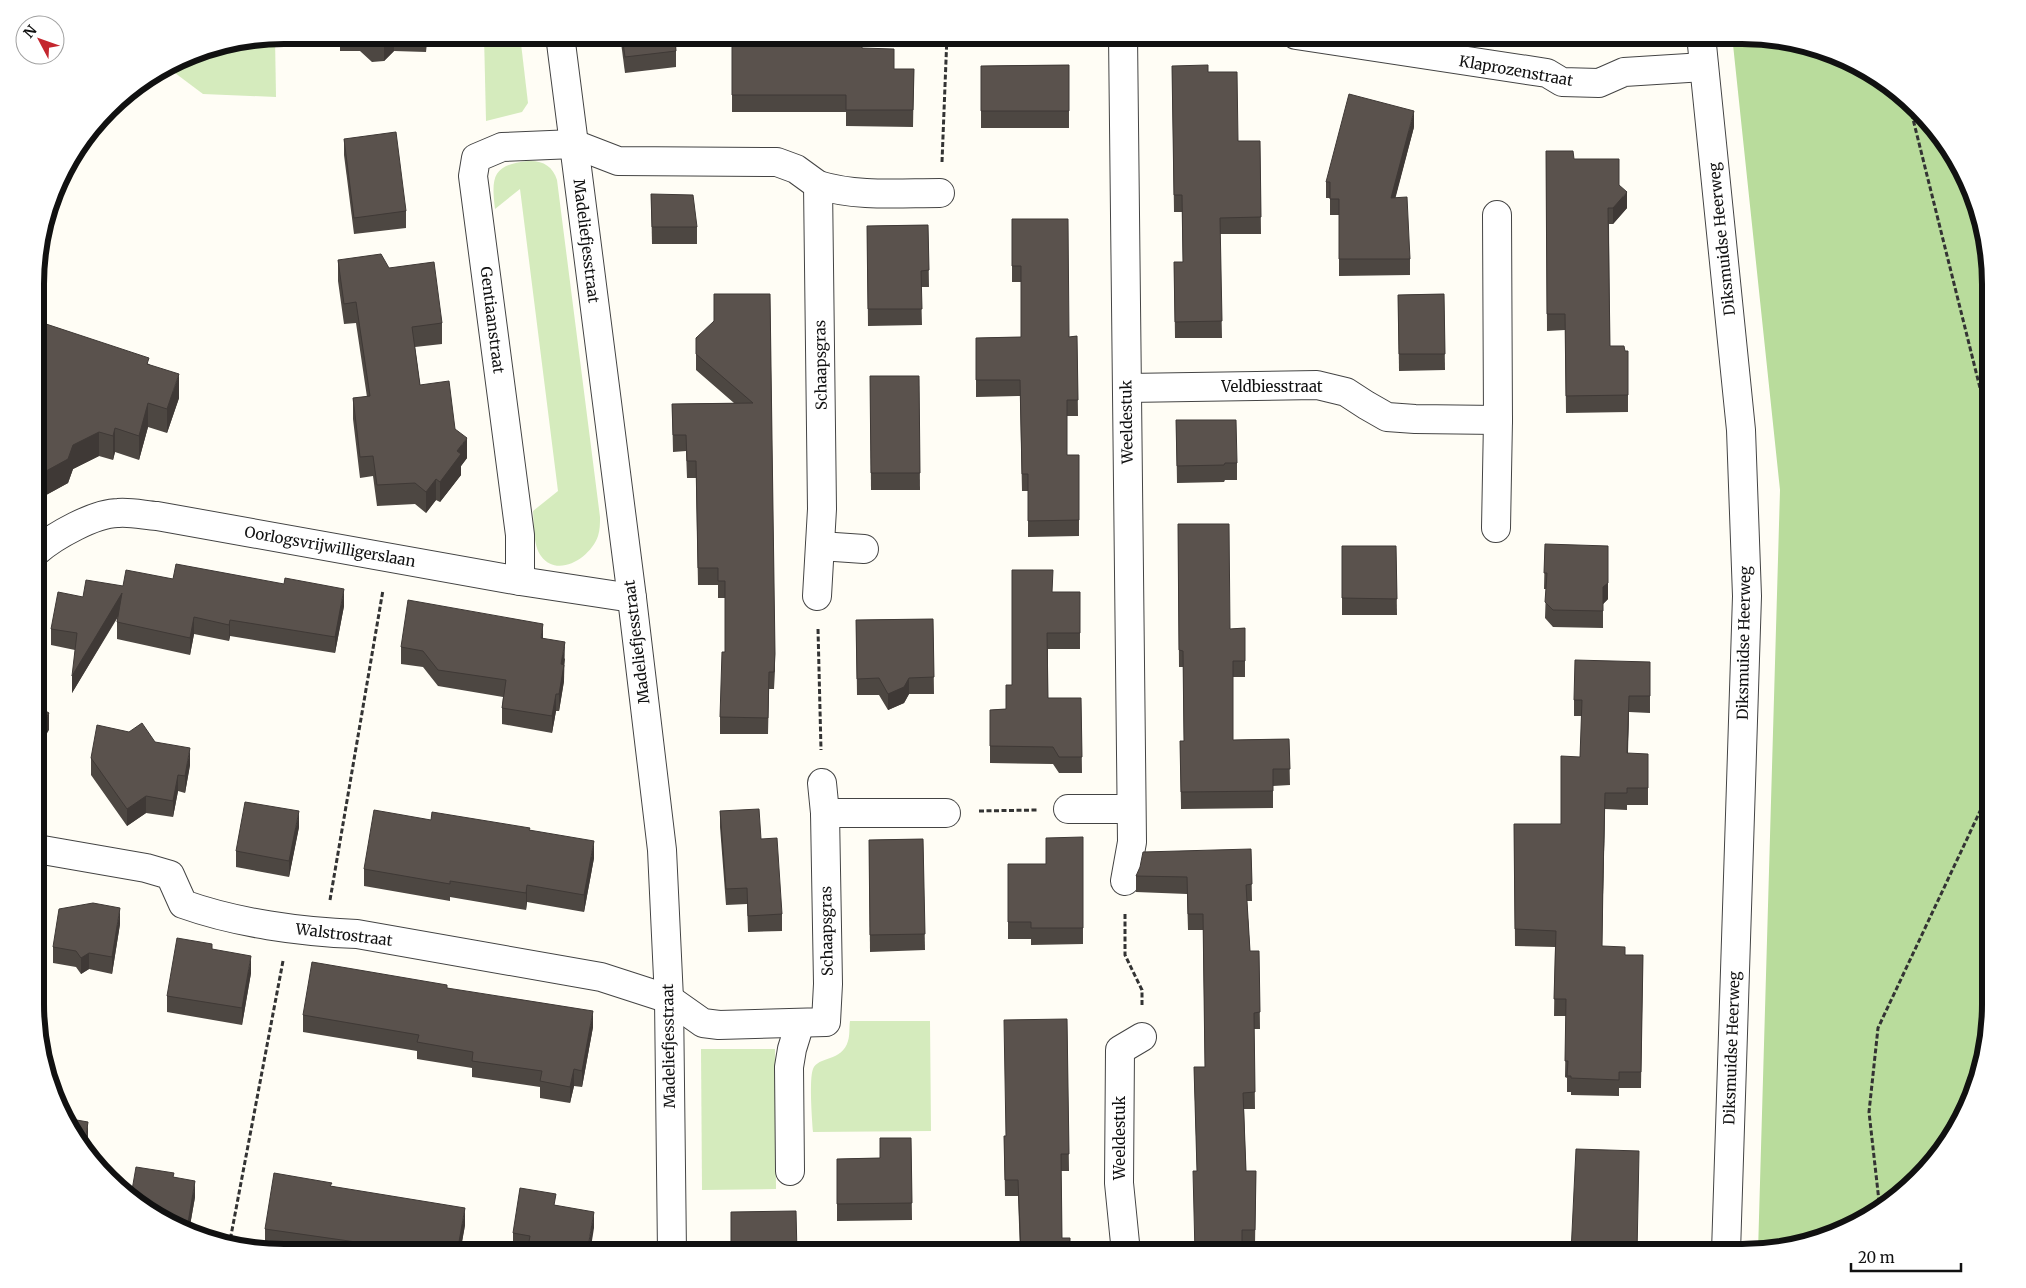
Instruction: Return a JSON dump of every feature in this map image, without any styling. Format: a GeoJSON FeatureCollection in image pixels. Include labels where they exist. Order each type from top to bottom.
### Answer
{"type":"FeatureCollection","features":[{"type":"Feature","properties":{"kind":"street","name":"Madeliefjesstraat"},"geometry":{"type":"LineString","coordinates":[[561,44],[632,598],[662,850],[669,999],[672,1244]]}},
{"type":"Feature","properties":{"kind":"street","name":"Weeldestuk"},"geometry":{"type":"LineString","coordinates":[[1123,44],[1132,842],[1125,881]]}},
{"type":"Feature","properties":{"kind":"street","name":"Klaprozenstraat"},"geometry":{"type":"LineString","coordinates":[[1355,44],[1547,73],[1562,82],[1599,83],[1624,72],[1704,67]]}},
{"type":"Feature","properties":{"kind":"street","name":"Diksmuidse Heerweg"},"geometry":{"type":"LineString","coordinates":[[1702,44],[1741,430],[1747,596],[1726,1244]]}},
{"type":"Feature","properties":{"kind":"street"},"geometry":{"type":"LineString","coordinates":[[574,144],[618,161],[778,162],[796,169],[818,185],[839,191],[940,194]]}},
{"type":"Feature","properties":{"kind":"street","name":"Gentiaanstraat"},"geometry":{"type":"LineString","coordinates":[[520,581],[520,535],[473,176],[476,158],[502,147],[574,144]]}},
{"type":"Feature","properties":{"kind":"street","name":"Schaapsgras"},"geometry":{"type":"LineString","coordinates":[[817,596],[822,509],[818,185]]}},
{"type":"Feature","properties":{"kind":"street"},"geometry":{"type":"LineString","coordinates":[[1496,528],[1498,420],[1497,216]]}},
{"type":"Feature","properties":{"kind":"street","name":"Veldbiesstraat"},"geometry":{"type":"LineString","coordinates":[[1127,388],[1318,385],[1346,392],[1366,406],[1387,417],[1498,420]]}},
{"type":"Feature","properties":{"kind":"street","name":"Oorlogsvrijwilligerslaan"},"geometry":{"type":"LineString","coordinates":[[44,545],[80,524],[116,512],[157,516],[520,581],[632,598]]}},
{"type":"Feature","properties":{"kind":"street"},"geometry":{"type":"LineString","coordinates":[[820,546],[864,549]]}},
{"type":"Feature","properties":{"kind":"street","name":"Schaapsgras"},"geometry":{"type":"LineString","coordinates":[[669,999],[703,1023],[719,1025],[826,1022],[828,984],[826,813],[822,783]]}},
{"type":"Feature","properties":{"kind":"street"},"geometry":{"type":"LineString","coordinates":[[1068,809],[1131,809]]}},
{"type":"Feature","properties":{"kind":"street"},"geometry":{"type":"LineString","coordinates":[[826,813],[946,813]]}},
{"type":"Feature","properties":{"kind":"street","name":"Walstrostraat"},"geometry":{"type":"LineString","coordinates":[[44,850],[146,868],[170,875],[183,904],[208,913],[324,933],[357,934],[601,977],[669,999]]}},
{"type":"Feature","properties":{"kind":"street"},"geometry":{"type":"LineString","coordinates":[[790,1171],[789,1068],[792,1049],[800,1023]]}},
{"type":"Feature","properties":{"kind":"street","name":"Weeldestuk"},"geometry":{"type":"LineString","coordinates":[[1125,1244],[1119,1183],[1120,1050],[1142,1037]]}},
{"type":"Feature","properties":{"kind":"path"},"geometry":{"type":"LineString","coordinates":[[940,194],[947,44]]}},
{"type":"Feature","properties":{"kind":"path"},"geometry":{"type":"LineString","coordinates":[[1912,114],[1982,396]]}},
{"type":"Feature","properties":{"kind":"path"},"geometry":{"type":"LineString","coordinates":[[324,933],[389,558]]}},
{"type":"Feature","properties":{"kind":"path"},"geometry":{"type":"LineString","coordinates":[[817,596],[822,783]]}},
{"type":"Feature","properties":{"kind":"path"},"geometry":{"type":"LineString","coordinates":[[1879,1202],[1869,1112],[1878,1028],[1982,807]]}},
{"type":"Feature","properties":{"kind":"path"},"geometry":{"type":"LineString","coordinates":[[946,813],[1068,809]]}},
{"type":"Feature","properties":{"kind":"path"},"geometry":{"type":"LineString","coordinates":[[1125,881],[1125,955],[1142,990],[1142,1037]]}},
{"type":"Feature","properties":{"kind":"path"},"geometry":{"type":"LineString","coordinates":[[230,1238],[289,928]]}},
{"type":"Feature","properties":{"kind":"green space"},"geometry":{"type":"Polygon","coordinates":[[[275,44],[276,97],[203,94],[173,72],[207,56],[237,48],[275,44]]]}},
{"type":"Feature","properties":{"kind":"green space"},"geometry":{"type":"Polygon","coordinates":[[[484,44],[521,44],[528,103],[522,112],[486,121],[484,44]]]}},
{"type":"Feature","properties":{"kind":"green space"},"geometry":{"type":"Polygon","coordinates":[[[1733,44],[1758,44],[1789,48],[1819,56],[1876,84],[1900,103],[1923,126],[1942,150],[1964,192],[1978,237],[1982,268],[1982,1020],[1978,1051],[1964,1096],[1942,1138],[1923,1162],[1900,1185],[1876,1204],[1834,1226],[1789,1240],[1758,1244],[1780,490],[1733,44]]]}},
{"type":"Feature","properties":{"kind":"green space"},"geometry":{"type":"Polygon","coordinates":[[[528,161],[546,165],[553,171],[557,180],[600,517],[599,534],[589,551],[573,562],[556,566],[548,563],[541,556],[534,534],[533,511],[558,491],[520,189],[495,209],[494,198],[494,180],[501,169],[528,161]]]}},
{"type":"Feature","properties":{"kind":"green space"},"geometry":{"type":"Polygon","coordinates":[[[850,1021],[930,1021],[931,1131],[813,1132],[811,1090],[813,1069],[820,1062],[836,1056],[845,1048],[849,1039],[850,1021]]]}},
{"type":"Feature","properties":{"kind":"green space"},"geometry":{"type":"Polygon","coordinates":[[[701,1049],[775,1049],[776,1189],[702,1190],[701,1049]]]}},
{"type":"Feature","properties":{"kind":"building"},"geometry":{"type":"Polygon","coordinates":[[[623,44],[676,44],[676,51],[625,57],[623,44]]]}},
{"type":"Feature","properties":{"kind":"building"},"geometry":{"type":"Polygon","coordinates":[[[732,44],[862,44],[862,48],[894,49],[894,69],[914,69],[913,110],[846,110],[846,95],[732,95],[732,44]]]}},
{"type":"Feature","properties":{"kind":"building"},"geometry":{"type":"Polygon","coordinates":[[[1069,65],[1069,111],[981,111],[981,66],[1069,65]]]}},
{"type":"Feature","properties":{"kind":"building"},"geometry":{"type":"Polygon","coordinates":[[[1208,65],[1208,72],[1237,72],[1238,141],[1260,141],[1261,217],[1220,218],[1222,321],[1175,322],[1174,262],[1183,262],[1182,195],[1174,195],[1172,66],[1208,65]]]}},
{"type":"Feature","properties":{"kind":"building"},"geometry":{"type":"Polygon","coordinates":[[[1349,94],[1414,111],[1391,198],[1407,197],[1410,259],[1339,259],[1339,199],[1330,199],[1330,182],[1326,182],[1349,94]]]}},
{"type":"Feature","properties":{"kind":"building"},"geometry":{"type":"Polygon","coordinates":[[[396,132],[406,211],[354,218],[344,139],[396,132]]]}},
{"type":"Feature","properties":{"kind":"building"},"geometry":{"type":"Polygon","coordinates":[[[1546,151],[1573,151],[1574,159],[1619,159],[1619,185],[1627,192],[1613,208],[1608,208],[1610,346],[1624,346],[1625,351],[1628,351],[1628,395],[1566,396],[1565,314],[1547,314],[1546,151]]]}},
{"type":"Feature","properties":{"kind":"building"},"geometry":{"type":"Polygon","coordinates":[[[651,194],[693,195],[697,227],[652,227],[651,194]]]}},
{"type":"Feature","properties":{"kind":"building"},"geometry":{"type":"Polygon","coordinates":[[[1012,219],[1068,219],[1069,337],[1077,336],[1078,400],[1067,400],[1067,455],[1079,455],[1079,520],[1028,521],[1028,474],[1022,474],[1020,380],[976,380],[976,338],[1021,337],[1021,266],[1012,266],[1012,219]]]}},
{"type":"Feature","properties":{"kind":"building"},"geometry":{"type":"Polygon","coordinates":[[[928,225],[929,270],[921,271],[922,309],[868,309],[867,226],[928,225]]]}},
{"type":"Feature","properties":{"kind":"building"},"geometry":{"type":"Polygon","coordinates":[[[381,254],[389,268],[434,262],[442,323],[412,327],[420,385],[449,381],[455,429],[467,438],[457,451],[461,454],[440,482],[436,479],[426,492],[415,483],[377,485],[373,456],[360,457],[353,398],[370,396],[356,302],[344,304],[338,260],[381,254]]]}},
{"type":"Feature","properties":{"kind":"building"},"geometry":{"type":"Polygon","coordinates":[[[714,294],[770,294],[775,654],[774,672],[769,672],[768,718],[720,717],[722,652],[725,652],[725,581],[718,581],[718,568],[698,568],[696,461],[687,461],[686,435],[673,435],[672,404],[753,403],[696,354],[696,338],[714,321],[714,294]]]}},
{"type":"Feature","properties":{"kind":"building"},"geometry":{"type":"Polygon","coordinates":[[[1444,294],[1445,354],[1399,354],[1398,295],[1444,294]]]}},
{"type":"Feature","properties":{"kind":"building"},"geometry":{"type":"Polygon","coordinates":[[[44,323],[149,358],[147,364],[179,374],[167,409],[148,403],[139,436],[115,428],[113,436],[99,432],[73,445],[68,459],[44,472],[44,323]]]}},
{"type":"Feature","properties":{"kind":"building"},"geometry":{"type":"Polygon","coordinates":[[[870,376],[919,376],[920,473],[871,473],[870,376]]]}},
{"type":"Feature","properties":{"kind":"building"},"geometry":{"type":"Polygon","coordinates":[[[1176,420],[1236,420],[1237,463],[1177,466],[1176,420]]]}},
{"type":"Feature","properties":{"kind":"building"},"geometry":{"type":"Polygon","coordinates":[[[1178,524],[1229,524],[1230,629],[1245,628],[1245,661],[1233,661],[1233,740],[1289,739],[1290,769],[1273,769],[1273,791],[1181,792],[1180,741],[1184,741],[1183,651],[1179,650],[1178,524]]]}},
{"type":"Feature","properties":{"kind":"building"},"geometry":{"type":"Polygon","coordinates":[[[1545,544],[1608,546],[1608,583],[1603,587],[1603,611],[1553,610],[1545,602],[1547,573],[1544,573],[1545,544]]]}},
{"type":"Feature","properties":{"kind":"building"},"geometry":{"type":"Polygon","coordinates":[[[1342,546],[1396,546],[1397,599],[1342,598],[1342,546]]]}},
{"type":"Feature","properties":{"kind":"building"},"geometry":{"type":"Polygon","coordinates":[[[176,564],[284,584],[285,578],[344,589],[335,637],[230,620],[229,625],[194,617],[190,638],[117,622],[122,593],[72,676],[77,633],[51,629],[58,592],[83,597],[86,580],[123,586],[126,570],[173,579],[176,564]]]}},
{"type":"Feature","properties":{"kind":"building"},"geometry":{"type":"Polygon","coordinates":[[[1012,570],[1053,570],[1052,592],[1080,592],[1080,633],[1047,633],[1048,698],[1081,698],[1082,757],[1059,757],[1053,747],[990,746],[990,710],[1006,709],[1006,685],[1012,685],[1012,570]]]}},
{"type":"Feature","properties":{"kind":"building"},"geometry":{"type":"Polygon","coordinates":[[[408,600],[543,624],[541,638],[565,642],[561,664],[564,665],[559,694],[556,694],[552,716],[502,708],[506,680],[438,670],[423,651],[401,647],[408,600]]]}},
{"type":"Feature","properties":{"kind":"building"},"geometry":{"type":"Polygon","coordinates":[[[933,619],[934,677],[909,678],[904,687],[888,694],[879,678],[857,679],[856,620],[933,619]]]}},
{"type":"Feature","properties":{"kind":"building"},"geometry":{"type":"Polygon","coordinates":[[[1575,660],[1650,662],[1650,696],[1629,696],[1627,753],[1648,754],[1648,788],[1627,788],[1627,793],[1605,793],[1602,946],[1625,947],[1625,955],[1643,955],[1641,1072],[1619,1072],[1619,1080],[1571,1078],[1571,1076],[1567,1076],[1568,1061],[1565,1061],[1566,999],[1554,999],[1556,931],[1515,929],[1514,824],[1561,824],[1561,756],[1580,757],[1582,700],[1574,700],[1575,660]]]}},
{"type":"Feature","properties":{"kind":"building"},"geometry":{"type":"Polygon","coordinates":[[[44,710],[49,713],[44,722],[44,710]]]}},
{"type":"Feature","properties":{"kind":"building"},"geometry":{"type":"Polygon","coordinates":[[[142,723],[155,742],[190,748],[185,776],[178,775],[173,801],[146,796],[127,809],[91,758],[97,725],[129,732],[142,723]]]}},
{"type":"Feature","properties":{"kind":"building"},"geometry":{"type":"Polygon","coordinates":[[[245,802],[299,811],[289,861],[236,851],[245,802]]]}},
{"type":"Feature","properties":{"kind":"building"},"geometry":{"type":"Polygon","coordinates":[[[759,809],[761,839],[777,838],[782,914],[748,916],[747,888],[726,889],[720,811],[759,809]]]}},
{"type":"Feature","properties":{"kind":"building"},"geometry":{"type":"Polygon","coordinates":[[[374,810],[431,820],[432,812],[530,828],[529,830],[594,841],[584,895],[527,885],[526,893],[450,881],[450,884],[364,869],[374,810]]]}},
{"type":"Feature","properties":{"kind":"building"},"geometry":{"type":"Polygon","coordinates":[[[1083,837],[1083,928],[1031,928],[1031,922],[1008,922],[1008,864],[1046,864],[1046,838],[1083,837]]]}},
{"type":"Feature","properties":{"kind":"building"},"geometry":{"type":"Polygon","coordinates":[[[923,839],[925,934],[870,935],[869,840],[923,839]]]}},
{"type":"Feature","properties":{"kind":"building"},"geometry":{"type":"Polygon","coordinates":[[[1251,849],[1252,884],[1246,885],[1250,951],[1259,951],[1260,1012],[1254,1013],[1255,1092],[1243,1093],[1246,1171],[1256,1171],[1255,1230],[1242,1230],[1242,1244],[1195,1244],[1193,1171],[1197,1171],[1194,1067],[1205,1067],[1203,914],[1188,914],[1187,877],[1136,876],[1143,852],[1251,849]]]}},
{"type":"Feature","properties":{"kind":"building"},"geometry":{"type":"Polygon","coordinates":[[[93,903],[120,908],[112,957],[89,953],[81,958],[76,951],[53,947],[59,909],[93,903]]]}},
{"type":"Feature","properties":{"kind":"building"},"geometry":{"type":"Polygon","coordinates":[[[177,938],[212,944],[212,949],[251,956],[242,1008],[167,996],[177,938]]]}},
{"type":"Feature","properties":{"kind":"building"},"geometry":{"type":"Polygon","coordinates":[[[312,962],[447,985],[447,988],[593,1011],[582,1071],[574,1069],[570,1087],[540,1081],[542,1071],[472,1061],[473,1052],[417,1042],[419,1035],[303,1015],[312,962]]]}},
{"type":"Feature","properties":{"kind":"building"},"geometry":{"type":"Polygon","coordinates":[[[1067,1019],[1069,1154],[1061,1154],[1062,1238],[1070,1238],[1070,1244],[1021,1244],[1018,1180],[1005,1180],[1004,1020],[1067,1019]]]}},
{"type":"Feature","properties":{"kind":"building"},"geometry":{"type":"Polygon","coordinates":[[[74,1120],[88,1122],[85,1140],[74,1120]]]}},
{"type":"Feature","properties":{"kind":"building"},"geometry":{"type":"Polygon","coordinates":[[[880,1138],[911,1138],[912,1203],[837,1204],[837,1159],[880,1158],[880,1138]]]}},
{"type":"Feature","properties":{"kind":"building"},"geometry":{"type":"Polygon","coordinates":[[[1576,1149],[1639,1151],[1637,1244],[1571,1244],[1576,1149]]]}},
{"type":"Feature","properties":{"kind":"building"},"geometry":{"type":"Polygon","coordinates":[[[136,1167],[174,1173],[173,1177],[195,1181],[188,1223],[150,1204],[132,1190],[136,1167]]]}},
{"type":"Feature","properties":{"kind":"building"},"geometry":{"type":"Polygon","coordinates":[[[274,1173],[332,1183],[330,1186],[465,1208],[459,1244],[370,1244],[265,1229],[274,1173]]]}},
{"type":"Feature","properties":{"kind":"building"},"geometry":{"type":"Polygon","coordinates":[[[520,1188],[556,1194],[554,1205],[594,1212],[589,1244],[529,1244],[530,1236],[513,1233],[520,1188]]]}},
{"type":"Feature","properties":{"kind":"building"},"geometry":{"type":"Polygon","coordinates":[[[796,1211],[797,1244],[731,1244],[731,1212],[796,1211]]]}}]}
